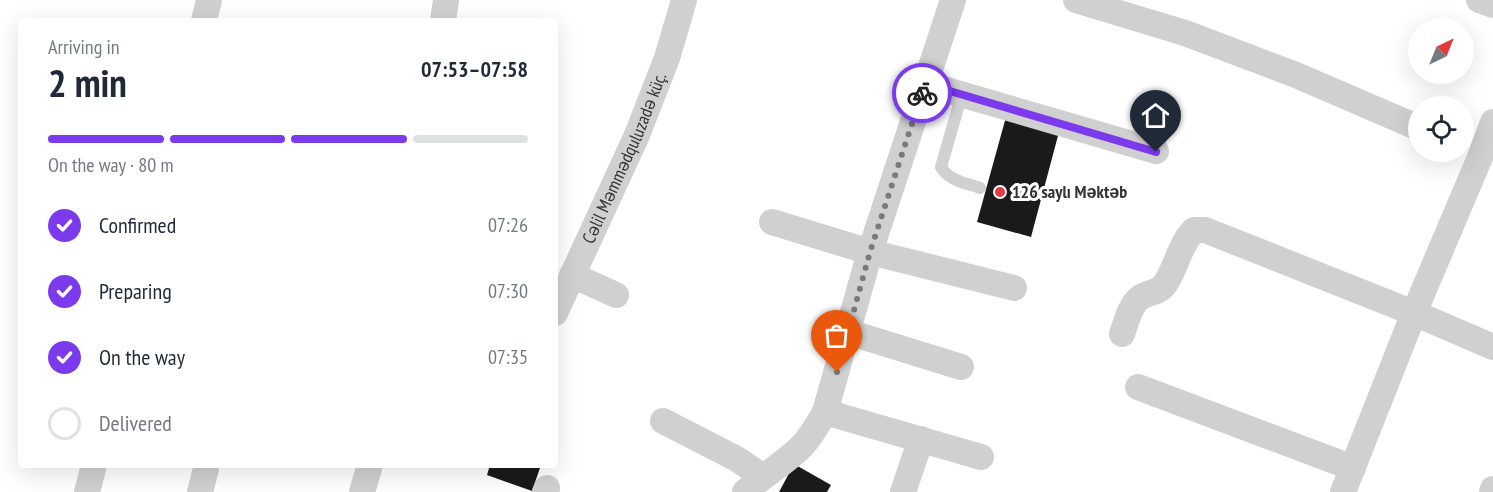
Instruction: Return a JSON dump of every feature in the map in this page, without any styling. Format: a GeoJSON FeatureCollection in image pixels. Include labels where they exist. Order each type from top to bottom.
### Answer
{"type":"FeatureCollection","features":[{"type":"Feature","properties":{"kind":"street"},"geometry":{"type":"LineString","coordinates":[[205,18],[209,0]]}},
{"type":"Feature","properties":{"kind":"street"},"geometry":{"type":"LineString","coordinates":[[443,18],[446,0]]}},
{"type":"Feature","properties":{"kind":"street"},"geometry":{"type":"LineString","coordinates":[[663,421],[736,459],[754,484],[799,449],[811,435],[825,412],[870,252],[953,0]]}},
{"type":"Feature","properties":{"kind":"street"},"geometry":{"type":"LineString","coordinates":[[1076,0],[1185,33],[1296,75],[1408,123]]}},
{"type":"Feature","properties":{"kind":"street"},"geometry":{"type":"LineString","coordinates":[[1479,0],[1493,5]]}},
{"type":"Feature","properties":{"kind":"street","name":"Cəlil Məmmədquluzadə küç."},"geometry":{"type":"LineString","coordinates":[[558,306],[638,135],[667,58],[677,2]]}},
{"type":"Feature","properties":{"kind":"street"},"geometry":{"type":"LineString","coordinates":[[926,84],[1156,152]]}},
{"type":"Feature","properties":{"kind":"street"},"geometry":{"type":"LineString","coordinates":[[1343,492],[1493,122]]}},
{"type":"Feature","properties":{"kind":"street"},"geometry":{"type":"LineString","coordinates":[[772,222],[870,252],[1014,288]]}},
{"type":"Feature","properties":{"kind":"street"},"geometry":{"type":"LineString","coordinates":[[1122,334],[1135,301],[1143,295],[1155,292],[1165,284],[1186,238],[1194,230],[1205,231],[1414,313],[1493,347]]}},
{"type":"Feature","properties":{"kind":"street"},"geometry":{"type":"LineString","coordinates":[[572,275],[616,295]]}},
{"type":"Feature","properties":{"kind":"street"},"geometry":{"type":"LineString","coordinates":[[848,332],[961,367]]}},
{"type":"Feature","properties":{"kind":"street"},"geometry":{"type":"LineString","coordinates":[[1138,387],[1353,468]]}},
{"type":"Feature","properties":{"kind":"street"},"geometry":{"type":"LineString","coordinates":[[825,412],[981,457]]}},
{"type":"Feature","properties":{"kind":"street"},"geometry":{"type":"LineString","coordinates":[[903,492],[921,439]]}},
{"type":"Feature","properties":{"kind":"street"},"geometry":{"type":"LineString","coordinates":[[87,492],[93,468]]}},
{"type":"Feature","properties":{"kind":"street"},"geometry":{"type":"LineString","coordinates":[[362,492],[369,468]]}},
{"type":"Feature","properties":{"kind":"lane"},"geometry":{"type":"LineString","coordinates":[[962,94],[941,167],[945,175],[980,188]]}},
{"type":"Feature","properties":{"kind":"building"},"geometry":{"type":"Polygon","coordinates":[[[1006,117],[1059,132],[1031,237],[977,222],[1006,117]]]}},
{"type":"Feature","properties":{"kind":"building"},"geometry":{"type":"Polygon","coordinates":[[[794,464],[831,485],[827,492],[779,492],[794,464]]]}},
{"type":"Feature","properties":{"kind":"building"},"geometry":{"type":"Polygon","coordinates":[[[489,468],[540,468],[532,491],[487,475],[489,468]]]}},
{"type":"Feature","properties":{"kind":"way so far"},"geometry":{"type":"LineString","coordinates":[[837,372],[870,252],[922,93]]}},
{"type":"Feature","properties":{"kind":"place","name":"126 saylı Məktəb"},"geometry":{"type":"Point","coordinates":[1000,192]}},
{"type":"Feature","properties":{"kind":"route"},"geometry":{"type":"LineString","coordinates":[[922,93],[926,84],[1156,152]]}}]}
